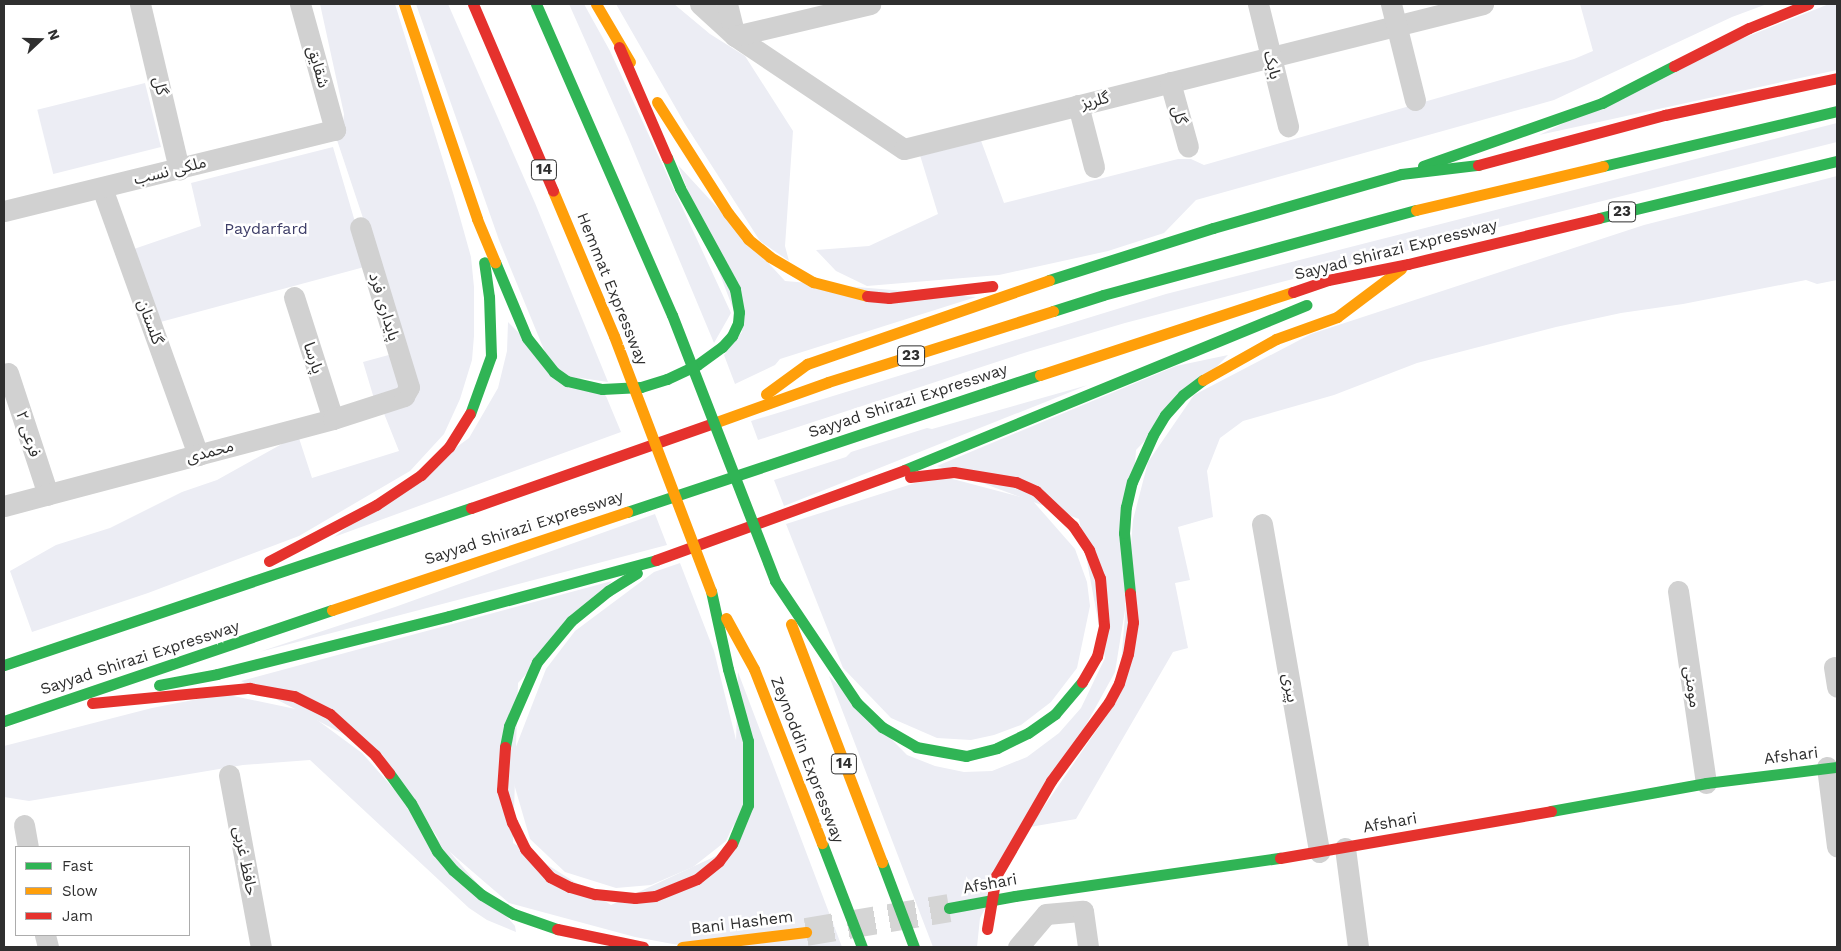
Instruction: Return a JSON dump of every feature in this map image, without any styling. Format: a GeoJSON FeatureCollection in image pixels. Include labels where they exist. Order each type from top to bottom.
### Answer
{"type":"FeatureCollection","features":[{"type":"Feature","properties":{"kind":"main road"},"geometry":{"type":"LineString","coordinates":[[404,4],[477,219],[527,338],[554,372],[567,381],[602,389],[641,387],[668,379],[696,365],[722,347],[732,336],[738,323],[739,312],[735,289],[680,188],[620,47]]}},
{"type":"Feature","properties":{"kind":"main road","name":"Hemmat Expressway"},"geometry":{"type":"LineString","coordinates":[[473,4],[614,336],[711,591]]}},
{"type":"Feature","properties":{"kind":"main road","name":"14"},"geometry":{"type":"LineString","coordinates":[[536,4],[672,315],[775,581]]}},
{"type":"Feature","properties":{"kind":"main road"},"geometry":{"type":"LineString","coordinates":[[596,4],[620,47],[728,212],[748,239],[770,258],[813,282],[862,296],[889,298],[950,293],[1060,276]]}},
{"type":"Feature","properties":{"kind":"main road"},"geometry":{"type":"LineString","coordinates":[[744,410],[807,364],[1060,276],[1213,228],[1401,174],[1602,102],[1749,28],[1808,4]]}},
{"type":"Feature","properties":{"kind":"main road"},"geometry":{"type":"LineString","coordinates":[[1401,174],[1479,165],[1665,115],[1837,78]]}},
{"type":"Feature","properties":{"kind":"main road","name":"Sayyad Shirazi Expressway"},"geometry":{"type":"LineString","coordinates":[[4,665],[501,498],[744,410],[1103,295],[1388,216],[1837,111]]}},
{"type":"Feature","properties":{"kind":"main road","name":"Sayyad Shirazi Expressway"},"geometry":{"type":"LineString","coordinates":[[4,721],[417,581],[1328,280],[1408,264],[1837,161]]}},
{"type":"Feature","properties":{"kind":"main road"},"geometry":{"type":"LineString","coordinates":[[195,600],[376,505],[421,475],[449,447],[472,412],[491,356],[489,297],[477,219]]}},
{"type":"Feature","properties":{"kind":"main road"},"geometry":{"type":"LineString","coordinates":[[1344,289],[1408,264]]}},
{"type":"Feature","properties":{"kind":"main road"},"geometry":{"type":"LineString","coordinates":[[986,934],[996,876],[1051,781],[1109,702],[1119,683],[1128,654],[1133,622],[1124,533],[1126,506],[1132,482],[1153,435],[1165,415],[1183,395],[1211,373],[1276,339],[1337,317],[1408,264]]}},
{"type":"Feature","properties":{"kind":"main road"},"geometry":{"type":"LineString","coordinates":[[43,708],[217,674],[449,616],[660,559],[867,485],[1082,399],[1162,363],[1317,300]]}},
{"type":"Feature","properties":{"kind":"main road"},"geometry":{"type":"LineString","coordinates":[[775,581],[857,703],[882,727],[916,748],[966,756],[1005,744],[1028,733],[1055,714],[1079,687],[1097,656],[1104,626],[1100,578],[1089,550],[1073,526],[1052,504],[1036,491],[1016,482],[994,477],[954,472],[910,477],[867,485]]}},
{"type":"Feature","properties":{"kind":"main road"},"geometry":{"type":"LineString","coordinates":[[660,559],[608,591],[571,621],[557,636],[536,662],[509,726],[504,753],[502,790],[512,822],[525,849],[536,863],[550,876],[570,887],[595,894],[635,898],[655,896],[697,879],[719,861],[732,844],[742,824],[748,805],[748,741],[728,669],[711,591]]}},
{"type":"Feature","properties":{"kind":"main road","name":"Zeynoddin Expressway"},"geometry":{"type":"LineString","coordinates":[[775,581],[914,947]]}},
{"type":"Feature","properties":{"kind":"main road","name":"Zeynoddin Expressway"},"geometry":{"type":"LineString","coordinates":[[711,591],[754,669],[862,947]]}},
{"type":"Feature","properties":{"kind":"main road"},"geometry":{"type":"LineString","coordinates":[[43,708],[249,688],[272,690],[294,696],[330,714],[375,755],[410,802],[437,851],[453,870],[499,906],[532,922],[551,928],[643,947]]}},
{"type":"Feature","properties":{"kind":"main road","name":"Afshari"},"geometry":{"type":"LineString","coordinates":[[949,908],[1014,896],[1344,848],[1706,783],[1832,767]]}},
{"type":"Feature","properties":{"kind":"main road","name":"Bani Hashem"},"geometry":{"type":"LineString","coordinates":[[682,947],[806,932]]}},
{"type":"Feature","properties":{"kind":"street","name":"گل"},"geometry":{"type":"LineString","coordinates":[[140,4],[179,169]]}},
{"type":"Feature","properties":{"kind":"street","name":"شقایق"},"geometry":{"type":"LineString","coordinates":[[300,4],[335,130]]}},
{"type":"Feature","properties":{"kind":"street","name":"گلریز"},"geometry":{"type":"LineString","coordinates":[[700,4],[735,36],[904,149],[1483,4]]}},
{"type":"Feature","properties":{"kind":"street"},"geometry":{"type":"LineString","coordinates":[[727,4],[735,36],[870,4]]}},
{"type":"Feature","properties":{"kind":"street","name":"بابک"},"geometry":{"type":"LineString","coordinates":[[1258,4],[1288,126]]}},
{"type":"Feature","properties":{"kind":"street"},"geometry":{"type":"LineString","coordinates":[[1391,4],[1416,100]]}},
{"type":"Feature","properties":{"kind":"street","name":"گل"},"geometry":{"type":"LineString","coordinates":[[1170,82],[1188,148]]}},
{"type":"Feature","properties":{"kind":"street"},"geometry":{"type":"LineString","coordinates":[[1078,105],[1094,167]]}},
{"type":"Feature","properties":{"kind":"street","name":"ملکی نسب"},"geometry":{"type":"LineString","coordinates":[[4,211],[335,130]]}},
{"type":"Feature","properties":{"kind":"street","name":"گلستان"},"geometry":{"type":"LineString","coordinates":[[102,188],[198,455]]}},
{"type":"Feature","properties":{"kind":"street","name":"پایداری فرد"},"geometry":{"type":"LineString","coordinates":[[360,227],[408,387]]}},
{"type":"Feature","properties":{"kind":"street","name":"پارسا"},"geometry":{"type":"LineString","coordinates":[[294,297],[333,419]]}},
{"type":"Feature","properties":{"kind":"street","name":"فرعی ۲"},"geometry":{"type":"LineString","coordinates":[[8,374],[48,495]]}},
{"type":"Feature","properties":{"kind":"street","name":"محمدی"},"geometry":{"type":"LineString","coordinates":[[4,506],[333,419],[404,396],[408,387]]}},
{"type":"Feature","properties":{"kind":"street","name":"پیری"},"geometry":{"type":"LineString","coordinates":[[1262,524],[1319,852]]}},
{"type":"Feature","properties":{"kind":"street","name":"مومنی"},"geometry":{"type":"LineString","coordinates":[[1678,591],[1706,783]]}},
{"type":"Feature","properties":{"kind":"street"},"geometry":{"type":"LineString","coordinates":[[1832,767],[1837,846]]}},
{"type":"Feature","properties":{"kind":"street","name":"حافظ غربی"},"geometry":{"type":"LineString","coordinates":[[229,776],[261,947]]}},
{"type":"Feature","properties":{"kind":"street"},"geometry":{"type":"LineString","coordinates":[[24,825],[28,846]]}},
{"type":"Feature","properties":{"kind":"street"},"geometry":{"type":"LineString","coordinates":[[1344,848],[1358,947]]}},
{"type":"Feature","properties":{"kind":"street"},"geometry":{"type":"LineString","coordinates":[[1018,947],[1046,914],[1084,911],[1088,947]]}},
{"type":"Feature","properties":{"kind":"green space"},"geometry":{"type":"Polygon","coordinates":[[[320,4],[395,4],[454,196],[471,257],[474,287],[474,336],[472,360],[460,399],[444,434],[410,471],[299,536],[148,593],[32,632],[10,571],[56,545],[110,528],[182,492],[217,480],[298,435],[312,478],[399,451],[383,411],[378,412],[363,362],[407,350],[336,137],[343,124],[344,114],[320,4]]]}},
{"type":"Feature","properties":{"kind":"green space"},"geometry":{"type":"Polygon","coordinates":[[[416,4],[448,4],[535,203],[608,382],[581,378],[547,357],[499,240],[416,4]]]}},
{"type":"Feature","properties":{"kind":"green space"},"geometry":{"type":"Polygon","coordinates":[[[569,4],[584,4],[610,51],[731,313],[714,343],[628,137],[569,4]]]}},
{"type":"Feature","properties":{"kind":"green space"},"geometry":{"type":"Polygon","coordinates":[[[616,4],[674,4],[710,34],[745,56],[793,131],[785,246],[789,261],[760,241],[685,124],[616,4]]]}},
{"type":"Feature","properties":{"kind":"green space"},"geometry":{"type":"Polygon","coordinates":[[[1580,4],[1767,4],[1732,17],[1554,100],[1196,200],[1164,233],[1108,251],[999,275],[867,286],[836,271],[816,250],[869,246],[938,214],[919,152],[980,138],[1004,203],[1178,159],[1191,159],[1204,165],[1574,59],[1593,51],[1580,4]]]}},
{"type":"Feature","properties":{"kind":"green space"},"geometry":{"type":"Polygon","coordinates":[[[1829,4],[1837,4],[1837,70],[1539,135],[1741,39],[1829,4]]]}},
{"type":"Feature","properties":{"kind":"green space"},"geometry":{"type":"Polygon","coordinates":[[[145,83],[161,147],[53,174],[37,110],[145,83]]]}},
{"type":"Feature","properties":{"kind":"green space"},"geometry":{"type":"Polygon","coordinates":[[[1837,123],[1837,142],[1125,323],[1027,352],[758,440],[751,421],[1166,294],[1837,123]]]}},
{"type":"Feature","properties":{"kind":"green space","name":"Paydarfard"},"geometry":{"type":"Polygon","coordinates":[[[333,147],[368,266],[153,324],[131,250],[201,226],[191,183],[333,147]]]}},
{"type":"Feature","properties":{"kind":"green space"},"geometry":{"type":"Polygon","coordinates":[[[678,165],[785,281],[976,297],[780,359],[775,365],[735,384],[724,355],[742,332],[678,165]]]}},
{"type":"Feature","properties":{"kind":"green space"},"geometry":{"type":"Polygon","coordinates":[[[1837,176],[1837,280],[1817,284],[1806,280],[1683,304],[1621,313],[1556,327],[1417,363],[1334,395],[1243,421],[1220,438],[1207,471],[1213,517],[1178,527],[1190,580],[1175,583],[1188,648],[1173,652],[1076,819],[1030,827],[1118,699],[1133,520],[1148,462],[1194,395],[1311,334],[1644,225],[1837,176]]]}},
{"type":"Feature","properties":{"kind":"green space"},"geometry":{"type":"Polygon","coordinates":[[[508,322],[523,337],[606,396],[621,432],[334,537],[469,438],[498,388],[507,351],[508,322]]]}},
{"type":"Feature","properties":{"kind":"green space"},"geometry":{"type":"Polygon","coordinates":[[[1228,355],[1136,450],[1125,610],[1115,672],[980,918],[977,947],[933,947],[829,676],[907,755],[935,766],[964,772],[992,771],[1027,757],[1059,733],[1081,708],[1105,658],[1079,519],[937,466],[1176,366],[1228,355]]]}},
{"type":"Feature","properties":{"kind":"green space"},"geometry":{"type":"Polygon","coordinates":[[[1088,385],[784,506],[774,480],[846,457],[851,452],[927,428],[932,429],[1088,385]]]}},
{"type":"Feature","properties":{"kind":"green space"},"geometry":{"type":"Polygon","coordinates":[[[949,478],[1032,500],[1075,549],[1087,582],[1090,606],[1077,668],[1051,702],[1021,725],[994,735],[971,740],[937,738],[891,718],[843,668],[786,524],[915,483],[949,478]]]}},
{"type":"Feature","properties":{"kind":"green space"},"geometry":{"type":"Polygon","coordinates":[[[655,514],[667,545],[259,652],[395,607],[655,514]]]}},
{"type":"Feature","properties":{"kind":"green space"},"geometry":{"type":"Polygon","coordinates":[[[680,563],[714,651],[738,748],[744,802],[726,841],[693,867],[651,885],[616,888],[565,872],[530,839],[512,777],[512,757],[546,669],[575,631],[654,572],[680,563]]]}},
{"type":"Feature","properties":{"kind":"green space"},"geometry":{"type":"Polygon","coordinates":[[[612,581],[518,683],[513,843],[611,905],[733,848],[738,672],[842,947],[689,947],[635,937],[509,903],[444,847],[382,754],[241,681],[612,581]]]}},
{"type":"Feature","properties":{"kind":"green space"},"geometry":{"type":"Polygon","coordinates":[[[224,694],[305,711],[362,753],[515,926],[516,932],[487,920],[469,908],[310,760],[243,765],[29,801],[4,797],[4,746],[152,708],[224,694]]]}},
{"type":"Feature","properties":{"kind":"tunnel"},"geometry":{"type":"LineString","coordinates":[[806,932],[949,908]]}},
{"type":"Feature","properties":{"kind":"traffic: fast"},"geometry":{"type":"LineString","coordinates":[[536,4],[672,315]]}},
{"type":"Feature","properties":{"kind":"traffic: fast"},"geometry":{"type":"LineString","coordinates":[[1423,166],[1602,103],[1674,66]]}},
{"type":"Feature","properties":{"kind":"traffic: fast"},"geometry":{"type":"LineString","coordinates":[[1603,166],[1837,111]]}},
{"type":"Feature","properties":{"kind":"traffic: fast"},"geometry":{"type":"LineString","coordinates":[[495,262],[527,338],[554,372],[567,381],[602,389],[641,387],[667,379],[697,365],[722,347],[732,336],[738,323],[739,312],[735,289],[680,188],[667,158]]}},
{"type":"Feature","properties":{"kind":"traffic: fast"},"geometry":{"type":"LineString","coordinates":[[1599,218],[1837,161]]}},
{"type":"Feature","properties":{"kind":"traffic: fast"},"geometry":{"type":"LineString","coordinates":[[1049,280],[1213,228],[1401,174],[1478,165]]}},
{"type":"Feature","properties":{"kind":"traffic: fast"},"geometry":{"type":"LineString","coordinates":[[1053,311],[1103,295],[1416,210]]}},
{"type":"Feature","properties":{"kind":"traffic: fast"},"geometry":{"type":"LineString","coordinates":[[470,414],[491,356],[489,297],[484,262]]}},
{"type":"Feature","properties":{"kind":"traffic: fast"},"geometry":{"type":"LineString","coordinates":[[904,470],[1307,305]]}},
{"type":"Feature","properties":{"kind":"traffic: fast"},"geometry":{"type":"LineString","coordinates":[[672,315],[775,581]]}},
{"type":"Feature","properties":{"kind":"traffic: fast"},"geometry":{"type":"LineString","coordinates":[[627,512],[1040,375]]}},
{"type":"Feature","properties":{"kind":"traffic: fast"},"geometry":{"type":"LineString","coordinates":[[1130,593],[1124,533],[1126,507],[1132,482],[1153,435],[1165,415],[1183,395],[1203,380]]}},
{"type":"Feature","properties":{"kind":"traffic: fast"},"geometry":{"type":"LineString","coordinates":[[4,665],[471,508]]}},
{"type":"Feature","properties":{"kind":"traffic: fast"},"geometry":{"type":"LineString","coordinates":[[159,685],[217,674],[449,616],[656,560]]}},
{"type":"Feature","properties":{"kind":"traffic: fast"},"geometry":{"type":"LineString","coordinates":[[505,747],[509,726],[537,662],[571,621],[608,591],[637,573]]}},
{"type":"Feature","properties":{"kind":"traffic: fast"},"geometry":{"type":"LineString","coordinates":[[775,581],[857,703],[882,727],[916,747],[966,756],[997,748],[1028,733],[1055,714],[1082,682]]}},
{"type":"Feature","properties":{"kind":"traffic: fast"},"geometry":{"type":"LineString","coordinates":[[711,591],[728,669],[748,741],[748,805],[732,844]]}},
{"type":"Feature","properties":{"kind":"traffic: fast"},"geometry":{"type":"LineString","coordinates":[[4,721],[332,610]]}},
{"type":"Feature","properties":{"kind":"traffic: fast"},"geometry":{"type":"LineString","coordinates":[[1551,811],[1706,783],[1837,767]]}},
{"type":"Feature","properties":{"kind":"traffic: fast"},"geometry":{"type":"LineString","coordinates":[[389,773],[411,803],[437,851],[453,870],[482,895],[514,914],[557,929]]}},
{"type":"Feature","properties":{"kind":"traffic: fast"},"geometry":{"type":"LineString","coordinates":[[822,843],[862,947]]}},
{"type":"Feature","properties":{"kind":"traffic: fast"},"geometry":{"type":"LineString","coordinates":[[949,908],[1015,896],[1280,858]]}},
{"type":"Feature","properties":{"kind":"traffic: fast"},"geometry":{"type":"LineString","coordinates":[[882,862],[914,947]]}},
{"type":"Feature","properties":{"kind":"traffic: slow"},"geometry":{"type":"LineString","coordinates":[[404,4],[477,219],[495,262]]}},
{"type":"Feature","properties":{"kind":"traffic: slow"},"geometry":{"type":"LineString","coordinates":[[596,4],[630,62]]}},
{"type":"Feature","properties":{"kind":"traffic: slow"},"geometry":{"type":"LineString","coordinates":[[657,102],[728,213],[748,239],[770,257],[813,282],[867,296]]}},
{"type":"Feature","properties":{"kind":"traffic: slow"},"geometry":{"type":"LineString","coordinates":[[1416,210],[1603,166]]}},
{"type":"Feature","properties":{"kind":"traffic: slow"},"geometry":{"type":"LineString","coordinates":[[553,191],[614,336]]}},
{"type":"Feature","properties":{"kind":"traffic: slow"},"geometry":{"type":"LineString","coordinates":[[1203,380],[1276,339],[1337,317],[1401,269]]}},
{"type":"Feature","properties":{"kind":"traffic: slow"},"geometry":{"type":"LineString","coordinates":[[766,394],[807,364],[1049,280]]}},
{"type":"Feature","properties":{"kind":"traffic: slow"},"geometry":{"type":"LineString","coordinates":[[1040,375],[1293,292]]}},
{"type":"Feature","properties":{"kind":"traffic: slow"},"geometry":{"type":"LineString","coordinates":[[711,424],[828,382],[1053,311]]}},
{"type":"Feature","properties":{"kind":"traffic: slow"},"geometry":{"type":"LineString","coordinates":[[614,336],[711,591]]}},
{"type":"Feature","properties":{"kind":"traffic: slow"},"geometry":{"type":"LineString","coordinates":[[332,610],[627,512]]}},
{"type":"Feature","properties":{"kind":"traffic: slow"},"geometry":{"type":"LineString","coordinates":[[726,618],[754,669],[822,843]]}},
{"type":"Feature","properties":{"kind":"traffic: slow"},"geometry":{"type":"LineString","coordinates":[[791,624],[882,862]]}},
{"type":"Feature","properties":{"kind":"traffic: slow"},"geometry":{"type":"LineString","coordinates":[[682,947],[806,932]]}},
{"type":"Feature","properties":{"kind":"traffic: jam"},"geometry":{"type":"LineString","coordinates":[[473,4],[553,191]]}},
{"type":"Feature","properties":{"kind":"traffic: jam"},"geometry":{"type":"LineString","coordinates":[[1674,66],[1749,28],[1808,4]]}},
{"type":"Feature","properties":{"kind":"traffic: jam"},"geometry":{"type":"LineString","coordinates":[[619,47],[667,158]]}},
{"type":"Feature","properties":{"kind":"traffic: jam"},"geometry":{"type":"LineString","coordinates":[[1478,165],[1665,115],[1837,78]]}},
{"type":"Feature","properties":{"kind":"traffic: jam"},"geometry":{"type":"LineString","coordinates":[[1293,292],[1328,280],[1408,264],[1599,218]]}},
{"type":"Feature","properties":{"kind":"traffic: jam"},"geometry":{"type":"LineString","coordinates":[[867,296],[889,298],[992,286]]}},
{"type":"Feature","properties":{"kind":"traffic: jam"},"geometry":{"type":"LineString","coordinates":[[269,561],[376,505],[421,475],[449,447],[470,414]]}},
{"type":"Feature","properties":{"kind":"traffic: jam"},"geometry":{"type":"LineString","coordinates":[[471,508],[711,424]]}},
{"type":"Feature","properties":{"kind":"traffic: jam"},"geometry":{"type":"LineString","coordinates":[[656,560],[904,470]]}},
{"type":"Feature","properties":{"kind":"traffic: jam"},"geometry":{"type":"LineString","coordinates":[[910,477],[954,472],[1016,482],[1036,491],[1073,526],[1089,550],[1100,578],[1104,626],[1097,656],[1082,682]]}},
{"type":"Feature","properties":{"kind":"traffic: jam"},"geometry":{"type":"LineString","coordinates":[[996,876],[1051,781],[1109,702],[1119,683],[1128,654],[1133,622],[1130,593]]}},
{"type":"Feature","properties":{"kind":"traffic: jam"},"geometry":{"type":"LineString","coordinates":[[92,703],[249,688],[294,696],[330,714],[375,755],[389,773]]}},
{"type":"Feature","properties":{"kind":"traffic: jam"},"geometry":{"type":"LineString","coordinates":[[505,747],[502,790],[512,822],[525,849],[550,877],[570,887],[595,894],[635,898],[655,896],[697,879],[719,861],[732,844]]}},
{"type":"Feature","properties":{"kind":"traffic: jam"},"geometry":{"type":"LineString","coordinates":[[1280,858],[1551,811]]}},
{"type":"Feature","properties":{"kind":"traffic: jam"},"geometry":{"type":"LineString","coordinates":[[987,929],[996,876]]}},
{"type":"Feature","properties":{"kind":"traffic: jam"},"geometry":{"type":"LineString","coordinates":[[557,929],[643,947]]}}]}
